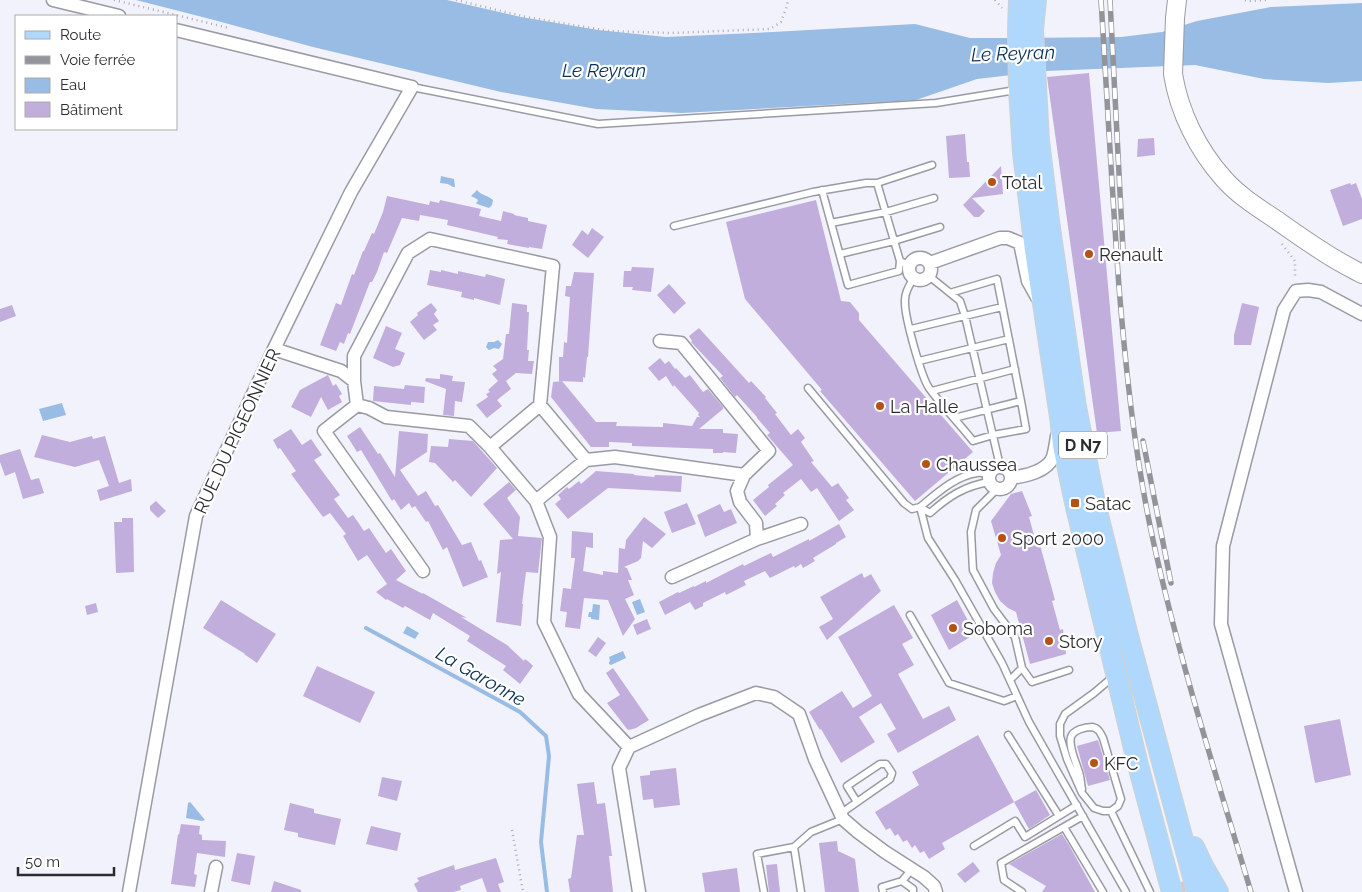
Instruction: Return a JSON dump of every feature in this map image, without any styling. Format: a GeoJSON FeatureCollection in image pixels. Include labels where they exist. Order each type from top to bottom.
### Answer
{"type":"FeatureCollection","features":[{"type":"Feature","properties":{"kind":"main road"},"geometry":{"type":"LineString","coordinates":[[1004,0],[1022,19]]}},
{"type":"Feature","properties":{"kind":"main road"},"geometry":{"type":"LineString","coordinates":[[1022,19],[1030,0]]}},
{"type":"Feature","properties":{"kind":"main road"},"geometry":{"type":"LineString","coordinates":[[1022,19],[1036,0]]}},
{"type":"Feature","properties":{"kind":"main road"},"geometry":{"type":"LineString","coordinates":[[1177,0],[1173,74],[1192,133],[1207,159],[1225,180],[1262,211],[1323,252],[1362,274]]}},
{"type":"Feature","properties":{"kind":"main road"},"geometry":{"type":"LineString","coordinates":[[1175,18],[1182,0]]}},
{"type":"Feature","properties":{"kind":"main road","name":"D N7"},"geometry":{"type":"LineString","coordinates":[[1022,19],[1024,83],[1023,153],[1042,306],[1060,416],[1069,444],[1081,502],[1120,654],[1183,889]]}},
{"type":"Feature","properties":{"kind":"main road","name":"D N7"},"geometry":{"type":"LineString","coordinates":[[1024,83],[1039,141],[1076,408],[1095,503],[1127,632],[1158,744],[1183,889]]}},
{"type":"Feature","properties":{"kind":"main road"},"geometry":{"type":"LineString","coordinates":[[1060,416],[1062,445],[1138,766],[1183,889]]}},
{"type":"Feature","properties":{"kind":"main road","name":"D N7"},"geometry":{"type":"LineString","coordinates":[[1158,744],[1172,778],[1184,822],[1194,848],[1218,892]]}},
{"type":"Feature","properties":{"kind":"street"},"geometry":{"type":"LineString","coordinates":[[53,0],[116,15]]}},
{"type":"Feature","properties":{"kind":"street"},"geometry":{"type":"LineString","coordinates":[[178,30],[412,87]]}},
{"type":"Feature","properties":{"kind":"street","name":"RUE DU PIGEONNIER"},"geometry":{"type":"LineString","coordinates":[[128,892],[196,516],[274,348],[351,192],[412,87]]}},
{"type":"Feature","properties":{"kind":"street"},"geometry":{"type":"LineString","coordinates":[[930,263],[982,243],[1000,238],[1008,238],[1020,244],[1028,280],[1042,306]]}},
{"type":"Feature","properties":{"kind":"street"},"geometry":{"type":"LineString","coordinates":[[357,405],[354,381],[354,356],[408,253],[430,239],[554,266],[540,405],[490,447]]}},
{"type":"Feature","properties":{"kind":"street"},"geometry":{"type":"LineString","coordinates":[[921,258],[926,259],[930,263],[932,269],[929,276],[921,280],[908,268],[913,260],[921,258]]}},
{"type":"Feature","properties":{"kind":"street"},"geometry":{"type":"LineString","coordinates":[[1296,892],[1221,624],[1223,546],[1284,310],[1296,291],[1308,290],[1321,292],[1362,314]]}},
{"type":"Feature","properties":{"kind":"street"},"geometry":{"type":"LineString","coordinates":[[660,341],[681,343],[768,450],[744,475],[737,491],[740,502],[756,523],[757,539]]}},
{"type":"Feature","properties":{"kind":"street"},"geometry":{"type":"LineString","coordinates":[[274,348],[341,371],[354,381]]}},
{"type":"Feature","properties":{"kind":"street"},"geometry":{"type":"LineString","coordinates":[[357,405],[370,408],[386,418],[469,426],[490,447],[536,501],[550,537],[544,622],[579,694],[629,747]]}},
{"type":"Feature","properties":{"kind":"street"},"geometry":{"type":"LineString","coordinates":[[357,405],[324,431],[423,571]]}},
{"type":"Feature","properties":{"kind":"street"},"geometry":{"type":"LineString","coordinates":[[540,405],[586,460]]}},
{"type":"Feature","properties":{"kind":"street"},"geometry":{"type":"LineString","coordinates":[[1011,478],[1038,472],[1052,460],[1060,416]]}},
{"type":"Feature","properties":{"kind":"street"},"geometry":{"type":"LineString","coordinates":[[536,501],[586,460],[615,457],[744,475]]}},
{"type":"Feature","properties":{"kind":"street"},"geometry":{"type":"LineString","coordinates":[[1000,466],[1006,469],[1009,471],[1011,478],[1005,488],[992,482],[993,469],[1000,466]]}},
{"type":"Feature","properties":{"kind":"street"},"geometry":{"type":"LineString","coordinates":[[672,577],[757,539],[801,524]]}},
{"type":"Feature","properties":{"kind":"street"},"geometry":{"type":"LineString","coordinates":[[639,892],[619,768],[629,747],[699,715],[756,693],[774,697],[799,714],[815,759],[841,816],[858,832],[885,852],[924,877],[934,886],[936,892]]}},
{"type":"Feature","properties":{"kind":"street"},"geometry":{"type":"LineString","coordinates":[[211,892],[216,867]]}},
{"type":"Feature","properties":{"kind":"lane"},"geometry":{"type":"LineString","coordinates":[[412,87],[598,124],[936,103],[1024,83]]}},
{"type":"Feature","properties":{"kind":"lane"},"geometry":{"type":"LineString","coordinates":[[674,226],[822,190],[877,183],[932,165]]}},
{"type":"Feature","properties":{"kind":"lane"},"geometry":{"type":"LineString","coordinates":[[877,183],[894,241],[908,268],[905,301],[910,329],[928,386],[973,441],[1026,429],[997,279],[950,293]]}},
{"type":"Feature","properties":{"kind":"lane"},"geometry":{"type":"LineString","coordinates":[[822,190],[848,285],[908,268]]}},
{"type":"Feature","properties":{"kind":"lane"},"geometry":{"type":"LineString","coordinates":[[831,223],[886,212],[934,198]]}},
{"type":"Feature","properties":{"kind":"lane"},"geometry":{"type":"LineString","coordinates":[[840,254],[894,241],[940,226]]}},
{"type":"Feature","properties":{"kind":"lane"},"geometry":{"type":"LineString","coordinates":[[929,276],[960,301],[966,316],[1000,466]]}},
{"type":"Feature","properties":{"kind":"lane"},"geometry":{"type":"LineString","coordinates":[[910,329],[1002,307]]}},
{"type":"Feature","properties":{"kind":"lane"},"geometry":{"type":"LineString","coordinates":[[919,361],[1009,339]]}},
{"type":"Feature","properties":{"kind":"lane"},"geometry":{"type":"LineString","coordinates":[[932,391],[1015,369]]}},
{"type":"Feature","properties":{"kind":"lane"},"geometry":{"type":"LineString","coordinates":[[808,388],[904,502],[912,508],[920,508],[930,513],[956,493],[992,482]]}},
{"type":"Feature","properties":{"kind":"lane"},"geometry":{"type":"LineString","coordinates":[[954,418],[1021,400]]}},
{"type":"Feature","properties":{"kind":"lane"},"geometry":{"type":"LineString","coordinates":[[920,508],[949,484],[967,476],[979,472],[992,482]]}},
{"type":"Feature","properties":{"kind":"lane"},"geometry":{"type":"LineString","coordinates":[[992,482],[976,510],[971,532],[974,570],[994,608],[1015,637],[1022,668],[1032,682],[1069,670]]}},
{"type":"Feature","properties":{"kind":"lane"},"geometry":{"type":"LineString","coordinates":[[920,508],[928,538],[955,580],[1002,663],[1029,722],[1126,892]]}},
{"type":"Feature","properties":{"kind":"lane"},"geometry":{"type":"LineString","coordinates":[[910,616],[949,683],[1004,702],[1017,696]]}},
{"type":"Feature","properties":{"kind":"lane"},"geometry":{"type":"LineString","coordinates":[[1010,680],[1022,668]]}},
{"type":"Feature","properties":{"kind":"lane"},"geometry":{"type":"LineString","coordinates":[[1082,793],[1081,778],[1072,751],[1071,737],[1074,732],[1083,728],[1092,728],[1099,731],[1103,738],[1121,799],[1118,806],[1111,811],[1094,808],[1082,793],[1067,759],[1060,736],[1060,724],[1065,714],[1094,694],[1116,673]]}},
{"type":"Feature","properties":{"kind":"lane"},"geometry":{"type":"LineString","coordinates":[[1008,735],[1059,816]]}},
{"type":"Feature","properties":{"kind":"lane"},"geometry":{"type":"LineString","coordinates":[[764,892],[757,854],[794,847],[811,832],[841,816],[856,802],[890,778],[892,773],[886,764],[880,764],[847,786],[856,802]]}},
{"type":"Feature","properties":{"kind":"lane"},"geometry":{"type":"LineString","coordinates":[[974,846],[1015,821],[1025,837],[1077,805]]}},
{"type":"Feature","properties":{"kind":"lane"},"geometry":{"type":"LineString","coordinates":[[1111,811],[1150,892]]}},
{"type":"Feature","properties":{"kind":"lane"},"geometry":{"type":"LineString","coordinates":[[1022,892],[1004,880],[1001,863],[1083,816]]}},
{"type":"Feature","properties":{"kind":"lane"},"geometry":{"type":"LineString","coordinates":[[1064,827],[1103,892]]}},
{"type":"Feature","properties":{"kind":"lane"},"geometry":{"type":"LineString","coordinates":[[794,847],[801,892]]}},
{"type":"Feature","properties":{"kind":"lane"},"geometry":{"type":"LineString","coordinates":[[883,892],[882,887],[902,881],[912,869]]}},
{"type":"Feature","properties":{"kind":"lane"},"geometry":{"type":"LineString","coordinates":[[902,881],[913,889],[914,892]]}},
{"type":"Feature","properties":{"kind":"path"},"geometry":{"type":"LineString","coordinates":[[456,0],[526,17],[609,32],[670,33],[770,29],[781,22],[788,0]]}},
{"type":"Feature","properties":{"kind":"path"},"geometry":{"type":"LineString","coordinates":[[1245,0],[1266,0]]}},
{"type":"Feature","properties":{"kind":"path"},"geometry":{"type":"LineString","coordinates":[[1279,239],[1295,262],[1296,291]]}},
{"type":"Feature","properties":{"kind":"path"},"geometry":{"type":"LineString","coordinates":[[512,830],[523,892]]}},
{"type":"Feature","properties":{"kind":"water","name":"Le Reyran"},"geometry":{"type":"Polygon","coordinates":[[[136,0],[447,0],[521,17],[598,30],[666,37],[915,24],[970,38],[1121,37],[1162,32],[1197,21],[1271,7],[1362,3],[1362,81],[1328,83],[1264,79],[1195,65],[1046,71],[977,79],[916,100],[682,113],[596,109],[501,92],[313,47],[136,0]]]}},
{"type":"Feature","properties":{"kind":"water"},"geometry":{"type":"Polygon","coordinates":[[[441,176],[454,179],[455,187],[440,183],[441,176]]]}},
{"type":"Feature","properties":{"kind":"water"},"geometry":{"type":"Polygon","coordinates":[[[477,190],[493,200],[489,208],[477,204],[477,199],[471,196],[477,190]]]}},
{"type":"Feature","properties":{"kind":"water"},"geometry":{"type":"Polygon","coordinates":[[[498,340],[502,344],[499,349],[489,350],[486,347],[488,342],[498,340]]]}},
{"type":"Feature","properties":{"kind":"water"},"geometry":{"type":"Polygon","coordinates":[[[62,403],[66,415],[43,421],[39,409],[62,403]]]}},
{"type":"Feature","properties":{"kind":"water"},"geometry":{"type":"Polygon","coordinates":[[[640,599],[645,612],[637,615],[632,602],[640,599]]]}},
{"type":"Feature","properties":{"kind":"water"},"geometry":{"type":"Polygon","coordinates":[[[593,604],[600,605],[599,620],[588,617],[589,612],[592,612],[593,604]]]}},
{"type":"Feature","properties":{"kind":"water"},"geometry":{"type":"Polygon","coordinates":[[[407,626],[419,633],[415,639],[403,633],[407,626]]]}},
{"type":"Feature","properties":{"kind":"water"},"geometry":{"type":"Polygon","coordinates":[[[623,651],[626,658],[611,665],[609,664],[609,657],[623,651]]]}},
{"type":"Feature","properties":{"kind":"water"},"geometry":{"type":"Polygon","coordinates":[[[190,802],[205,820],[186,818],[188,803],[190,802]]]}},
{"type":"Feature","properties":{"kind":"building","name":"Renault"},"geometry":{"type":"Polygon","coordinates":[[[1089,73],[1121,431],[1097,433],[1047,77],[1089,73]]]}},
{"type":"Feature","properties":{"kind":"building"},"geometry":{"type":"Polygon","coordinates":[[[965,134],[970,177],[949,178],[946,136],[965,134]]]}},
{"type":"Feature","properties":{"kind":"building"},"geometry":{"type":"Polygon","coordinates":[[[1154,138],[1155,155],[1137,157],[1138,139],[1154,138]]]}},
{"type":"Feature","properties":{"kind":"building"},"geometry":{"type":"Polygon","coordinates":[[[1001,166],[1003,194],[972,198],[985,211],[979,217],[974,217],[963,205],[1001,166]]]}},
{"type":"Feature","properties":{"kind":"building"},"geometry":{"type":"Polygon","coordinates":[[[1350,183],[1351,185],[1356,183],[1362,199],[1362,219],[1343,226],[1330,190],[1350,183]]]}},
{"type":"Feature","properties":{"kind":"building"},"geometry":{"type":"Polygon","coordinates":[[[387,196],[429,205],[430,201],[439,203],[440,200],[481,209],[479,216],[501,221],[503,211],[528,218],[528,221],[547,225],[542,249],[507,244],[508,240],[497,239],[498,237],[447,225],[448,220],[420,215],[419,221],[402,218],[387,253],[384,252],[377,272],[372,282],[370,282],[350,334],[348,333],[344,344],[340,342],[336,351],[320,345],[336,303],[341,305],[352,274],[354,275],[372,233],[374,234],[387,196]]]}},
{"type":"Feature","properties":{"kind":"building"},"geometry":{"type":"Polygon","coordinates":[[[816,200],[841,301],[850,302],[859,313],[859,320],[973,452],[915,501],[820,391],[822,390],[745,299],[726,222],[816,200]]]}},
{"type":"Feature","properties":{"kind":"building"},"geometry":{"type":"Polygon","coordinates":[[[592,228],[604,237],[588,258],[572,245],[582,230],[588,235],[592,228]]]}},
{"type":"Feature","properties":{"kind":"building"},"geometry":{"type":"Polygon","coordinates":[[[632,267],[654,268],[651,292],[632,290],[633,287],[623,287],[624,271],[631,271],[632,267]]]}},
{"type":"Feature","properties":{"kind":"building"},"geometry":{"type":"Polygon","coordinates":[[[430,270],[441,272],[441,270],[458,274],[458,271],[485,277],[486,274],[505,279],[500,305],[474,298],[474,300],[461,297],[462,292],[427,285],[430,270]]]}},
{"type":"Feature","properties":{"kind":"building"},"geometry":{"type":"Polygon","coordinates":[[[574,272],[594,273],[588,357],[583,382],[559,381],[559,357],[563,357],[564,342],[567,343],[570,297],[565,296],[566,286],[571,286],[574,272]]]}},
{"type":"Feature","properties":{"kind":"building"},"geometry":{"type":"Polygon","coordinates":[[[669,284],[686,303],[674,314],[657,295],[669,284]]]}},
{"type":"Feature","properties":{"kind":"building"},"geometry":{"type":"Polygon","coordinates":[[[431,303],[437,310],[434,314],[439,321],[433,325],[437,330],[424,340],[410,322],[418,315],[417,313],[431,303]]]}},
{"type":"Feature","properties":{"kind":"building"},"geometry":{"type":"Polygon","coordinates":[[[512,303],[527,305],[527,312],[529,312],[527,350],[529,350],[528,361],[534,361],[532,374],[516,373],[506,381],[511,389],[497,400],[502,406],[487,418],[476,405],[488,397],[486,394],[490,392],[488,390],[498,381],[492,374],[497,370],[493,366],[503,359],[506,334],[509,334],[512,303]]]}},
{"type":"Feature","properties":{"kind":"building"},"geometry":{"type":"Polygon","coordinates":[[[1242,303],[1259,307],[1251,345],[1234,345],[1234,335],[1242,303]]]}},
{"type":"Feature","properties":{"kind":"building"},"geometry":{"type":"Polygon","coordinates":[[[12,305],[16,316],[0,322],[0,309],[12,305]]]}},
{"type":"Feature","properties":{"kind":"building"},"geometry":{"type":"Polygon","coordinates":[[[386,326],[402,333],[395,349],[405,353],[400,365],[393,367],[373,358],[386,326]]]}},
{"type":"Feature","properties":{"kind":"building"},"geometry":{"type":"Polygon","coordinates":[[[699,328],[749,383],[751,381],[766,397],[777,413],[775,414],[791,435],[798,429],[805,438],[801,442],[814,461],[811,462],[832,487],[838,483],[849,498],[846,500],[854,510],[839,521],[817,488],[811,492],[801,479],[783,493],[785,495],[775,504],[777,506],[765,516],[753,500],[793,465],[767,435],[770,433],[757,417],[737,395],[735,397],[720,378],[723,376],[691,342],[689,336],[699,328]]]}},
{"type":"Feature","properties":{"kind":"building"},"geometry":{"type":"Polygon","coordinates":[[[660,358],[665,364],[669,361],[685,378],[690,375],[703,392],[708,389],[723,407],[699,429],[723,429],[723,433],[738,434],[736,453],[713,453],[713,449],[632,446],[632,443],[609,442],[609,447],[591,447],[551,397],[553,382],[562,381],[596,422],[617,422],[616,426],[663,427],[663,423],[692,426],[697,417],[700,417],[699,413],[674,385],[673,387],[666,376],[659,381],[648,368],[660,358]]]}},
{"type":"Feature","properties":{"kind":"building"},"geometry":{"type":"Polygon","coordinates":[[[440,374],[453,376],[452,381],[465,382],[462,402],[455,401],[454,416],[443,415],[446,389],[425,381],[426,378],[440,379],[440,374]]]}},
{"type":"Feature","properties":{"kind":"building"},"geometry":{"type":"Polygon","coordinates":[[[328,375],[333,386],[336,384],[342,394],[339,396],[342,402],[328,410],[321,397],[311,417],[291,407],[300,390],[328,375]]]}},
{"type":"Feature","properties":{"kind":"building"},"geometry":{"type":"Polygon","coordinates":[[[405,385],[425,387],[424,403],[411,402],[411,405],[373,401],[374,386],[404,389],[405,385]]]}},
{"type":"Feature","properties":{"kind":"building"},"geometry":{"type":"Polygon","coordinates":[[[360,427],[395,477],[399,431],[428,434],[427,452],[400,470],[418,496],[426,491],[435,506],[438,505],[462,545],[471,542],[488,577],[463,587],[447,547],[443,550],[428,521],[426,522],[415,506],[412,508],[409,503],[401,510],[394,499],[392,501],[361,450],[357,452],[347,436],[360,427]]]}},
{"type":"Feature","properties":{"kind":"building"},"geometry":{"type":"Polygon","coordinates":[[[291,429],[302,445],[311,439],[322,455],[314,460],[340,495],[334,499],[348,518],[353,515],[364,531],[369,528],[386,553],[391,549],[406,571],[396,580],[467,618],[461,617],[507,645],[524,661],[525,659],[529,662],[533,666],[520,684],[503,670],[506,666],[467,641],[470,636],[433,613],[430,620],[405,606],[403,608],[386,600],[376,592],[387,584],[367,555],[358,561],[343,536],[346,534],[330,513],[323,517],[291,474],[296,471],[273,440],[291,429]]]}},
{"type":"Feature","properties":{"kind":"building"},"geometry":{"type":"Polygon","coordinates":[[[42,435],[70,442],[92,436],[93,439],[105,436],[119,483],[131,479],[132,491],[100,501],[97,490],[109,486],[99,460],[75,467],[34,457],[42,435]]]}},
{"type":"Feature","properties":{"kind":"building"},"geometry":{"type":"Polygon","coordinates":[[[449,439],[473,441],[497,468],[471,497],[435,463],[429,462],[431,446],[448,447],[449,439]]]}},
{"type":"Feature","properties":{"kind":"building"},"geometry":{"type":"Polygon","coordinates":[[[20,449],[31,480],[39,478],[44,493],[23,499],[15,472],[5,476],[0,462],[0,455],[20,449]]]}},
{"type":"Feature","properties":{"kind":"building"},"geometry":{"type":"Polygon","coordinates":[[[596,471],[654,477],[655,475],[682,476],[681,492],[608,488],[568,519],[555,504],[561,499],[558,495],[567,487],[569,489],[579,481],[581,484],[596,471]]]}},
{"type":"Feature","properties":{"kind":"building"},"geometry":{"type":"Polygon","coordinates":[[[509,482],[516,490],[507,498],[520,517],[518,536],[542,538],[538,573],[526,572],[521,626],[496,622],[501,572],[497,574],[500,540],[513,539],[483,504],[509,482]]]}},
{"type":"Feature","properties":{"kind":"building"},"geometry":{"type":"Polygon","coordinates":[[[1022,491],[1032,516],[1029,517],[1037,546],[1040,545],[1055,600],[1052,601],[1060,630],[1063,629],[1066,654],[1030,664],[1016,612],[1000,601],[992,583],[996,563],[1001,555],[991,521],[1011,494],[1022,491]]]}},
{"type":"Feature","properties":{"kind":"building"},"geometry":{"type":"Polygon","coordinates":[[[156,501],[166,511],[158,518],[150,510],[150,506],[156,501]]]}},
{"type":"Feature","properties":{"kind":"building"},"geometry":{"type":"Polygon","coordinates":[[[687,503],[696,524],[672,533],[664,512],[687,503]]]}},
{"type":"Feature","properties":{"kind":"building"},"geometry":{"type":"Polygon","coordinates":[[[720,504],[724,512],[731,509],[737,523],[705,537],[697,515],[720,504]]]}},
{"type":"Feature","properties":{"kind":"building"},"geometry":{"type":"Polygon","coordinates":[[[644,517],[666,534],[652,548],[643,541],[641,558],[624,567],[627,568],[632,580],[628,580],[634,595],[625,599],[635,619],[623,636],[608,600],[584,598],[580,629],[565,627],[567,612],[560,611],[563,588],[571,589],[575,558],[571,558],[572,531],[593,533],[593,548],[586,547],[583,571],[603,575],[603,571],[618,573],[619,548],[625,549],[626,540],[644,517]]]}},
{"type":"Feature","properties":{"kind":"building"},"geometry":{"type":"Polygon","coordinates":[[[122,518],[133,518],[134,572],[116,573],[114,522],[122,522],[122,518]]]}},
{"type":"Feature","properties":{"kind":"building"},"geometry":{"type":"Polygon","coordinates":[[[839,524],[846,537],[813,558],[815,561],[803,568],[801,564],[795,568],[794,566],[770,578],[765,571],[744,581],[746,585],[726,595],[725,592],[703,603],[703,606],[695,610],[690,602],[665,615],[659,602],[678,592],[706,581],[706,583],[743,564],[744,566],[771,553],[773,557],[809,539],[809,541],[839,524]]]}},
{"type":"Feature","properties":{"kind":"building"},"geometry":{"type":"Polygon","coordinates":[[[862,573],[864,578],[871,574],[881,591],[827,640],[819,627],[833,619],[820,597],[862,573]]]}},
{"type":"Feature","properties":{"kind":"building"},"geometry":{"type":"Polygon","coordinates":[[[221,600],[276,634],[257,663],[203,628],[221,600]]]}},
{"type":"Feature","properties":{"kind":"building"},"geometry":{"type":"Polygon","coordinates":[[[957,600],[975,634],[949,650],[931,615],[957,600]]]}},
{"type":"Feature","properties":{"kind":"building"},"geometry":{"type":"Polygon","coordinates":[[[96,603],[98,612],[87,615],[85,606],[96,603]]]}},
{"type":"Feature","properties":{"kind":"building"},"geometry":{"type":"Polygon","coordinates":[[[894,605],[913,638],[902,644],[914,665],[898,674],[923,719],[949,706],[956,720],[898,753],[887,734],[896,729],[881,703],[859,717],[875,742],[841,763],[809,712],[842,691],[853,708],[872,696],[838,637],[894,605]]]}},
{"type":"Feature","properties":{"kind":"building"},"geometry":{"type":"Polygon","coordinates":[[[647,619],[651,629],[637,635],[633,625],[647,619]]]}},
{"type":"Feature","properties":{"kind":"building"},"geometry":{"type":"Polygon","coordinates":[[[598,637],[606,643],[596,657],[588,651],[598,637]]]}},
{"type":"Feature","properties":{"kind":"building"},"geometry":{"type":"Polygon","coordinates":[[[317,666],[375,692],[360,723],[303,696],[317,666]]]}},
{"type":"Feature","properties":{"kind":"building"},"geometry":{"type":"Polygon","coordinates":[[[613,668],[649,720],[636,728],[627,729],[607,703],[620,695],[606,673],[613,668]]]}},
{"type":"Feature","properties":{"kind":"building"},"geometry":{"type":"Polygon","coordinates":[[[1340,719],[1351,775],[1315,783],[1304,726],[1340,719]]]}},
{"type":"Feature","properties":{"kind":"building"},"geometry":{"type":"Polygon","coordinates":[[[978,735],[1014,802],[942,843],[945,849],[929,859],[924,851],[920,853],[915,845],[912,848],[907,840],[903,842],[898,834],[895,836],[890,828],[886,830],[875,812],[919,785],[912,772],[978,735]]]}},
{"type":"Feature","properties":{"kind":"building","name":"KFC"},"geometry":{"type":"Polygon","coordinates":[[[1098,740],[1110,780],[1088,786],[1077,746],[1098,740]]]}},
{"type":"Feature","properties":{"kind":"building"},"geometry":{"type":"Polygon","coordinates":[[[676,768],[680,805],[654,808],[653,799],[643,800],[640,776],[650,775],[650,771],[676,768]]]}},
{"type":"Feature","properties":{"kind":"building"},"geometry":{"type":"Polygon","coordinates":[[[382,777],[402,781],[397,801],[378,796],[382,777]]]}},
{"type":"Feature","properties":{"kind":"building"},"geometry":{"type":"Polygon","coordinates":[[[594,782],[597,804],[605,803],[612,856],[609,856],[613,892],[570,892],[568,879],[571,878],[577,835],[584,835],[577,784],[594,782]]]}},
{"type":"Feature","properties":{"kind":"building"},"geometry":{"type":"Polygon","coordinates":[[[1036,790],[1050,815],[1029,829],[1014,802],[1036,790]]]}},
{"type":"Feature","properties":{"kind":"building"},"geometry":{"type":"Polygon","coordinates":[[[290,803],[314,809],[314,813],[341,819],[335,845],[298,837],[298,833],[284,830],[290,803]]]}},
{"type":"Feature","properties":{"kind":"building"},"geometry":{"type":"Polygon","coordinates":[[[181,824],[200,826],[199,834],[202,835],[202,840],[226,841],[225,857],[197,853],[194,874],[197,875],[195,887],[171,884],[181,824]]]}},
{"type":"Feature","properties":{"kind":"building"},"geometry":{"type":"Polygon","coordinates":[[[371,826],[401,833],[397,851],[366,844],[371,826]]]}},
{"type":"Feature","properties":{"kind":"building"},"geometry":{"type":"Polygon","coordinates":[[[1062,834],[1095,892],[1042,892],[1046,886],[1009,864],[1062,834]]]}},
{"type":"Feature","properties":{"kind":"building"},"geometry":{"type":"Polygon","coordinates":[[[837,841],[838,851],[855,859],[859,892],[825,892],[819,843],[837,841]]]}},
{"type":"Feature","properties":{"kind":"building"},"geometry":{"type":"Polygon","coordinates":[[[237,853],[255,856],[250,885],[231,881],[237,853]]]}},
{"type":"Feature","properties":{"kind":"building"},"geometry":{"type":"Polygon","coordinates":[[[496,858],[504,882],[498,884],[501,892],[487,892],[482,878],[460,886],[461,890],[453,892],[418,892],[414,884],[419,881],[417,878],[454,865],[455,870],[496,858]]]}},
{"type":"Feature","properties":{"kind":"building"},"geometry":{"type":"Polygon","coordinates":[[[973,862],[980,871],[965,883],[957,874],[973,862]]]}},
{"type":"Feature","properties":{"kind":"building"},"geometry":{"type":"Polygon","coordinates":[[[777,864],[780,892],[769,892],[766,865],[777,864]]]}},
{"type":"Feature","properties":{"kind":"building"},"geometry":{"type":"Polygon","coordinates":[[[737,868],[740,892],[705,892],[702,873],[737,868]]]}},
{"type":"Feature","properties":{"kind":"building"},"geometry":{"type":"Polygon","coordinates":[[[274,881],[301,890],[301,892],[271,892],[274,881]]]}},
{"type":"Feature","properties":{"kind":"waterway","name":"La Garonne"},"geometry":{"type":"LineString","coordinates":[[366,628],[520,712],[546,736],[549,756],[541,842],[547,892]]}},
{"type":"Feature","properties":{"kind":"tunnel"},"geometry":{"type":"LineString","coordinates":[[1181,882],[1184,892]]}},
{"type":"Feature","properties":{"kind":"railway"},"geometry":{"type":"LineString","coordinates":[[1101,0],[1119,287],[1128,383],[1141,477],[1153,540],[1174,629],[1251,892]]}},
{"type":"Feature","properties":{"kind":"railway"},"geometry":{"type":"LineString","coordinates":[[1110,0],[1123,250]]}},
{"type":"Feature","properties":{"kind":"railway"},"geometry":{"type":"LineString","coordinates":[[1143,441],[1171,583]]}},
{"type":"Feature","properties":{"kind":"place","name":"Total"},"geometry":{"type":"Point","coordinates":[992,182]}},
{"type":"Feature","properties":{"kind":"place","name":"Renault"},"geometry":{"type":"Point","coordinates":[1089,254]}},
{"type":"Feature","properties":{"kind":"place","name":"La Halle"},"geometry":{"type":"Point","coordinates":[880,406]}},
{"type":"Feature","properties":{"kind":"place","name":"Chaussea"},"geometry":{"type":"Point","coordinates":[926,464]}},
{"type":"Feature","properties":{"kind":"place","name":"Satac"},"geometry":{"type":"Point","coordinates":[1075,503]}},
{"type":"Feature","properties":{"kind":"place","name":"Sport 2000"},"geometry":{"type":"Point","coordinates":[1002,538]}},
{"type":"Feature","properties":{"kind":"place","name":"Soboma"},"geometry":{"type":"Point","coordinates":[953,628]}},
{"type":"Feature","properties":{"kind":"place","name":"Story"},"geometry":{"type":"Point","coordinates":[1049,641]}},
{"type":"Feature","properties":{"kind":"place","name":"KFC"},"geometry":{"type":"Point","coordinates":[1094,763]}}]}
